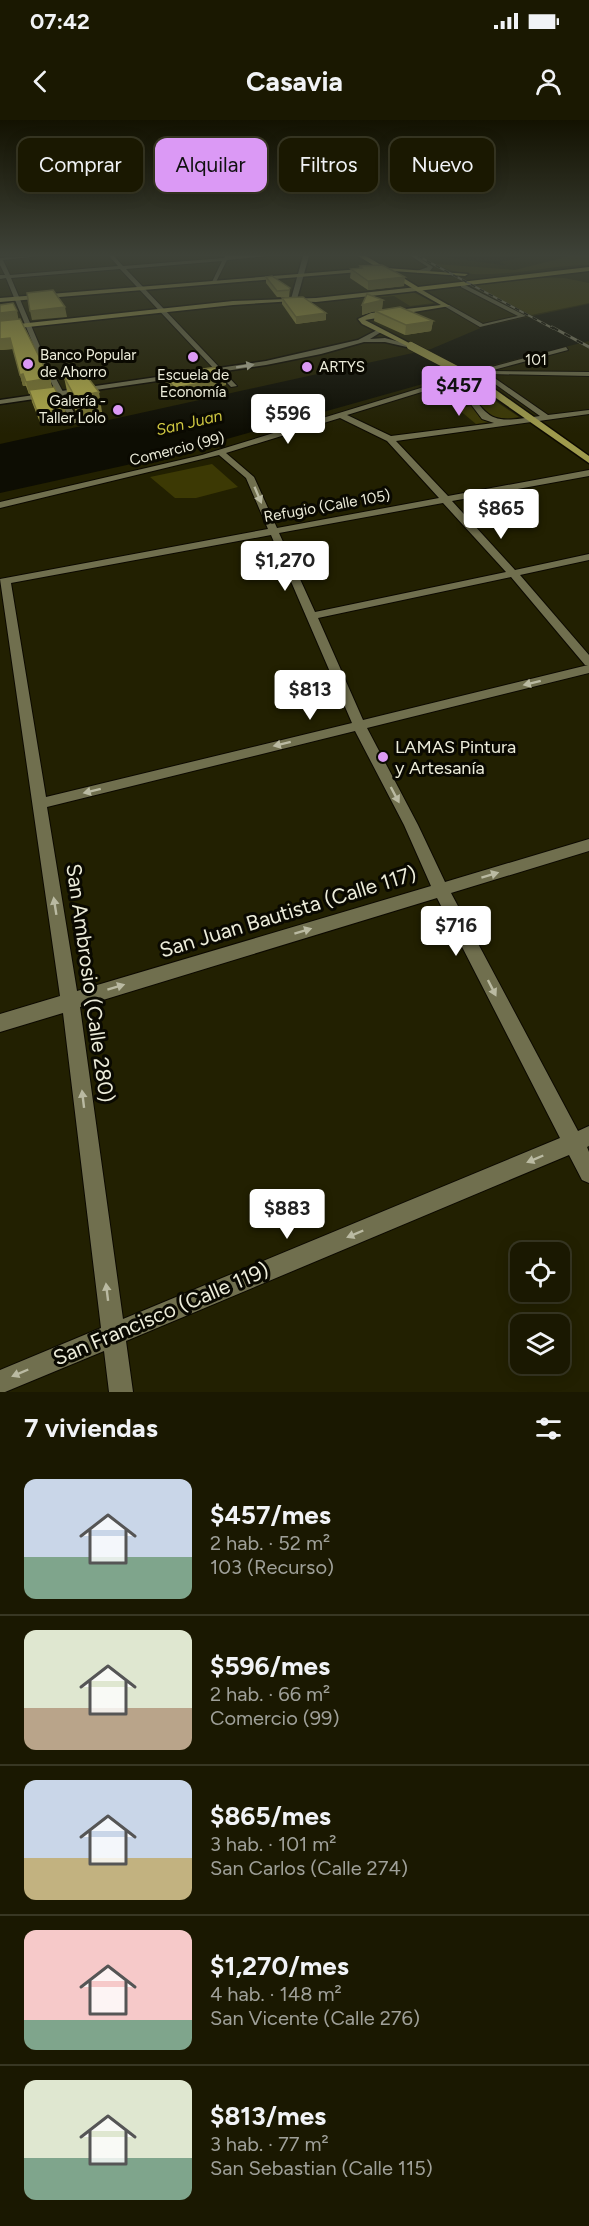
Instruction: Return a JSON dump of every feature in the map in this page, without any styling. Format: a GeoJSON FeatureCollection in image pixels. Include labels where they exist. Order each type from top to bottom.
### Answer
{"type":"FeatureCollection","features":[{"type":"Feature","properties":{"kind":"main road"},"geometry":{"type":"LineString","coordinates":[[0,328],[114,315]]}},
{"type":"Feature","properties":{"kind":"main road"},"geometry":{"type":"LineString","coordinates":[[370,315],[362,320],[379,331],[478,375],[533,420],[589,460]]}},
{"type":"Feature","properties":{"kind":"street"},"geometry":{"type":"LineString","coordinates":[[24,315],[75,422]]}},
{"type":"Feature","properties":{"kind":"street"},"geometry":{"type":"LineString","coordinates":[[167,315],[233,386]]}},
{"type":"Feature","properties":{"kind":"street"},"geometry":{"type":"LineString","coordinates":[[463,315],[482,326],[522,315]]}},
{"type":"Feature","properties":{"kind":"street"},"geometry":{"type":"LineString","coordinates":[[0,402],[298,358],[364,341],[376,336],[379,331]]}},
{"type":"Feature","properties":{"kind":"street"},"geometry":{"type":"LineString","coordinates":[[364,341],[385,340],[411,346]]}},
{"type":"Feature","properties":{"kind":"street","name":"Comercio (99)"},"geometry":{"type":"LineString","coordinates":[[0,505],[220,452],[343,416],[456,379],[478,375],[566,349]]}},
{"type":"Feature","properties":{"kind":"street","name":"101"},"geometry":{"type":"LineString","coordinates":[[478,375],[589,374]]}},
{"type":"Feature","properties":{"kind":"street"},"geometry":{"type":"LineString","coordinates":[[478,375],[547,418]]}},
{"type":"Feature","properties":{"kind":"street"},"geometry":{"type":"LineString","coordinates":[[456,379],[485,417],[504,424]]}},
{"type":"Feature","properties":{"kind":"street"},"geometry":{"type":"LineString","coordinates":[[390,439],[589,412]]}},
{"type":"Feature","properties":{"kind":"street"},"geometry":{"type":"LineString","coordinates":[[343,416],[390,439],[513,573],[589,662]]}},
{"type":"Feature","properties":{"kind":"street"},"geometry":{"type":"LineString","coordinates":[[220,452],[250,477],[360,724],[441,890],[581,1140],[589,1173]]}},
{"type":"Feature","properties":{"kind":"street","name":"Refugio (Calle 105)"},"geometry":{"type":"LineString","coordinates":[[2,582],[589,473]]}},
{"type":"Feature","properties":{"kind":"street"},"geometry":{"type":"LineString","coordinates":[[311,616],[589,557]]}},
{"type":"Feature","properties":{"kind":"street","name":"San Ambrosio (Calle 280)"},"geometry":{"type":"LineString","coordinates":[[2,582],[70,1001],[121,1392]]}},
{"type":"Feature","properties":{"kind":"street"},"geometry":{"type":"LineString","coordinates":[[39,804],[589,669]]}},
{"type":"Feature","properties":{"kind":"street","name":"San Juan Bautista (Calle 117)"},"geometry":{"type":"LineString","coordinates":[[0,1023],[589,845]]}},
{"type":"Feature","properties":{"kind":"street","name":"San Francisco (Calle 119)"},"geometry":{"type":"LineString","coordinates":[[0,1382],[581,1140]]}},
{"type":"Feature","properties":{"kind":"shaded area"},"geometry":{"type":"Polygon","coordinates":[[[464,380],[519,417],[476,424],[458,409],[484,403],[464,380]]]}},
{"type":"Feature","properties":{"kind":"shaded area"},"geometry":{"type":"Polygon","coordinates":[[[212,464],[238,487],[196,498],[175,498],[150,477],[212,464]]]}},
{"type":"Feature","properties":{"kind":"water","name":"San Juan"},"geometry":{"type":"Polygon","coordinates":[[[537,315],[589,315],[589,341],[469,371],[163,457],[0,493],[0,444],[431,349],[483,327],[537,315]]]}},
{"type":"Feature","properties":{"kind":"building"},"geometry":{"type":"Polygon","coordinates":[[[385,315],[420,315],[433,321],[406,325],[385,315]]]}},
{"type":"Feature","properties":{"kind":"building"},"geometry":{"type":"Polygon","coordinates":[[[20,319],[50,378],[26,382],[23,374],[20,375],[10,338],[0,339],[0,321],[20,319]]]}},
{"type":"Feature","properties":{"kind":"building"},"geometry":{"type":"Polygon","coordinates":[[[216,367],[226,378],[175,388],[163,375],[216,367]]]}},
{"type":"Feature","properties":{"kind":"building"},"geometry":{"type":"Polygon","coordinates":[[[85,374],[99,392],[75,397],[64,377],[85,374]]]}},
{"type":"Feature","properties":{"kind":"building"},"geometry":{"type":"Polygon","coordinates":[[[54,387],[65,408],[38,414],[29,390],[54,387]]]}},
{"type":"Feature","properties":{"kind":"railway"},"geometry":{"type":"LineString","coordinates":[[529,315],[554,329]]}},
{"type":"Feature","properties":{"kind":"railway"},"geometry":{"type":"LineString","coordinates":[[552,327],[589,347]]}},
{"type":"Feature","properties":{"kind":"place","name":"Escuela de Economía"},"geometry":{"type":"Point","coordinates":[193,357]}},
{"type":"Feature","properties":{"kind":"place","name":"Banco Popular de Ahorro"},"geometry":{"type":"Point","coordinates":[28,364]}},
{"type":"Feature","properties":{"kind":"place","name":"ARTYS"},"geometry":{"type":"Point","coordinates":[307,367]}},
{"type":"Feature","properties":{"kind":"place","name":"Galería - Taller Lolo"},"geometry":{"type":"Point","coordinates":[118,410]}},
{"type":"Feature","properties":{"kind":"place","name":"LAMAS Pintura y Artesanía"},"geometry":{"type":"Point","coordinates":[383,757]}}]}
